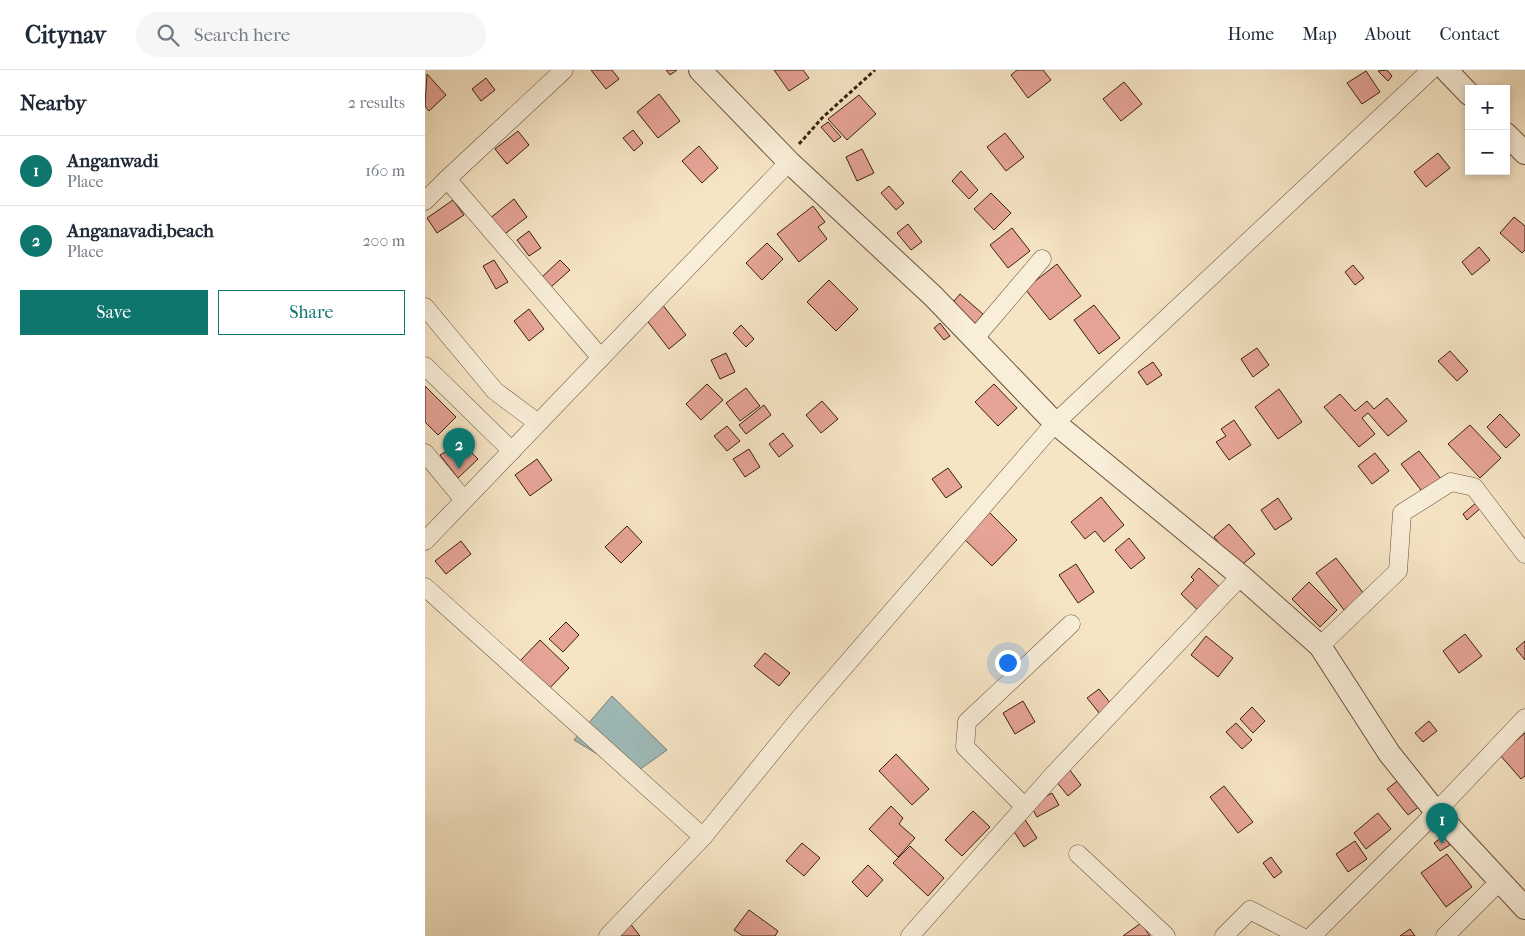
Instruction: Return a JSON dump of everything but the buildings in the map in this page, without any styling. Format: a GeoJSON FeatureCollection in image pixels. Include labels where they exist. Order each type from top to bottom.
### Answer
{"type":"FeatureCollection","features":[{"type":"Feature","properties":{"kind":"street"},"geometry":{"type":"LineString","coordinates":[[425,201],[564,70]]}},
{"type":"Feature","properties":{"kind":"street"},"geometry":{"type":"LineString","coordinates":[[700,70],[789,162],[933,296],[1055,423],[1241,576],[1320,646],[1389,753],[1436,812],[1525,908]]}},
{"type":"Feature","properties":{"kind":"street"},"geometry":{"type":"LineString","coordinates":[[607,936],[703,837],[799,719],[1055,423],[1431,70]]}},
{"type":"Feature","properties":{"kind":"street"},"geometry":{"type":"LineString","coordinates":[[1447,70],[1465,90]]}},
{"type":"Feature","properties":{"kind":"street"},"geometry":{"type":"LineString","coordinates":[[1510,138],[1525,153]]}},
{"type":"Feature","properties":{"kind":"street"},"geometry":{"type":"LineString","coordinates":[[425,541],[789,162]]}},
{"type":"Feature","properties":{"kind":"street"},"geometry":{"type":"LineString","coordinates":[[447,179],[601,358]]}},
{"type":"Feature","properties":{"kind":"street"},"geometry":{"type":"LineString","coordinates":[[974,339],[1042,260]]}},
{"type":"Feature","properties":{"kind":"street"},"geometry":{"type":"LineString","coordinates":[[425,307],[495,391],[538,423]]}},
{"type":"Feature","properties":{"kind":"street"},"geometry":{"type":"LineString","coordinates":[[425,366],[511,451]]}},
{"type":"Feature","properties":{"kind":"street"},"geometry":{"type":"LineString","coordinates":[[425,453],[464,500]]}},
{"type":"Feature","properties":{"kind":"street"},"geometry":{"type":"LineString","coordinates":[[1320,646],[1398,571],[1403,513],[1451,482],[1473,487],[1525,554]]}},
{"type":"Feature","properties":{"kind":"street"},"geometry":{"type":"LineString","coordinates":[[909,936],[1024,806],[1241,576]]}},
{"type":"Feature","properties":{"kind":"street"},"geometry":{"type":"LineString","coordinates":[[425,586],[703,837]]}},
{"type":"Feature","properties":{"kind":"street"},"geometry":{"type":"LineString","coordinates":[[1024,806],[965,747],[967,722],[1071,624]]}},
{"type":"Feature","properties":{"kind":"street"},"geometry":{"type":"LineString","coordinates":[[1312,936],[1436,812],[1525,718]]}},
{"type":"Feature","properties":{"kind":"street"},"geometry":{"type":"LineString","coordinates":[[1079,854],[1166,936]]}},
{"type":"Feature","properties":{"kind":"street"},"geometry":{"type":"LineString","coordinates":[[1445,936],[1499,882]]}},
{"type":"Feature","properties":{"kind":"street"},"geometry":{"type":"LineString","coordinates":[[1223,936],[1250,910],[1300,936]]}},
{"type":"Feature","properties":{"kind":"path"},"geometry":{"type":"LineString","coordinates":[[789,162],[802,140],[823,117],[875,70]]}},
{"type":"Feature","properties":{"kind":"water"},"geometry":{"type":"Polygon","coordinates":[[[612,696],[667,750],[632,775],[574,740],[612,696]]]}},
{"type":"Feature","properties":{"kind":"place","name":"Anganavadi,beach"},"geometry":{"type":"Point","coordinates":[459,469]}},
{"type":"Feature","properties":{"kind":"place","name":"Anganwadi"},"geometry":{"type":"Point","coordinates":[1442,844]}}]}
